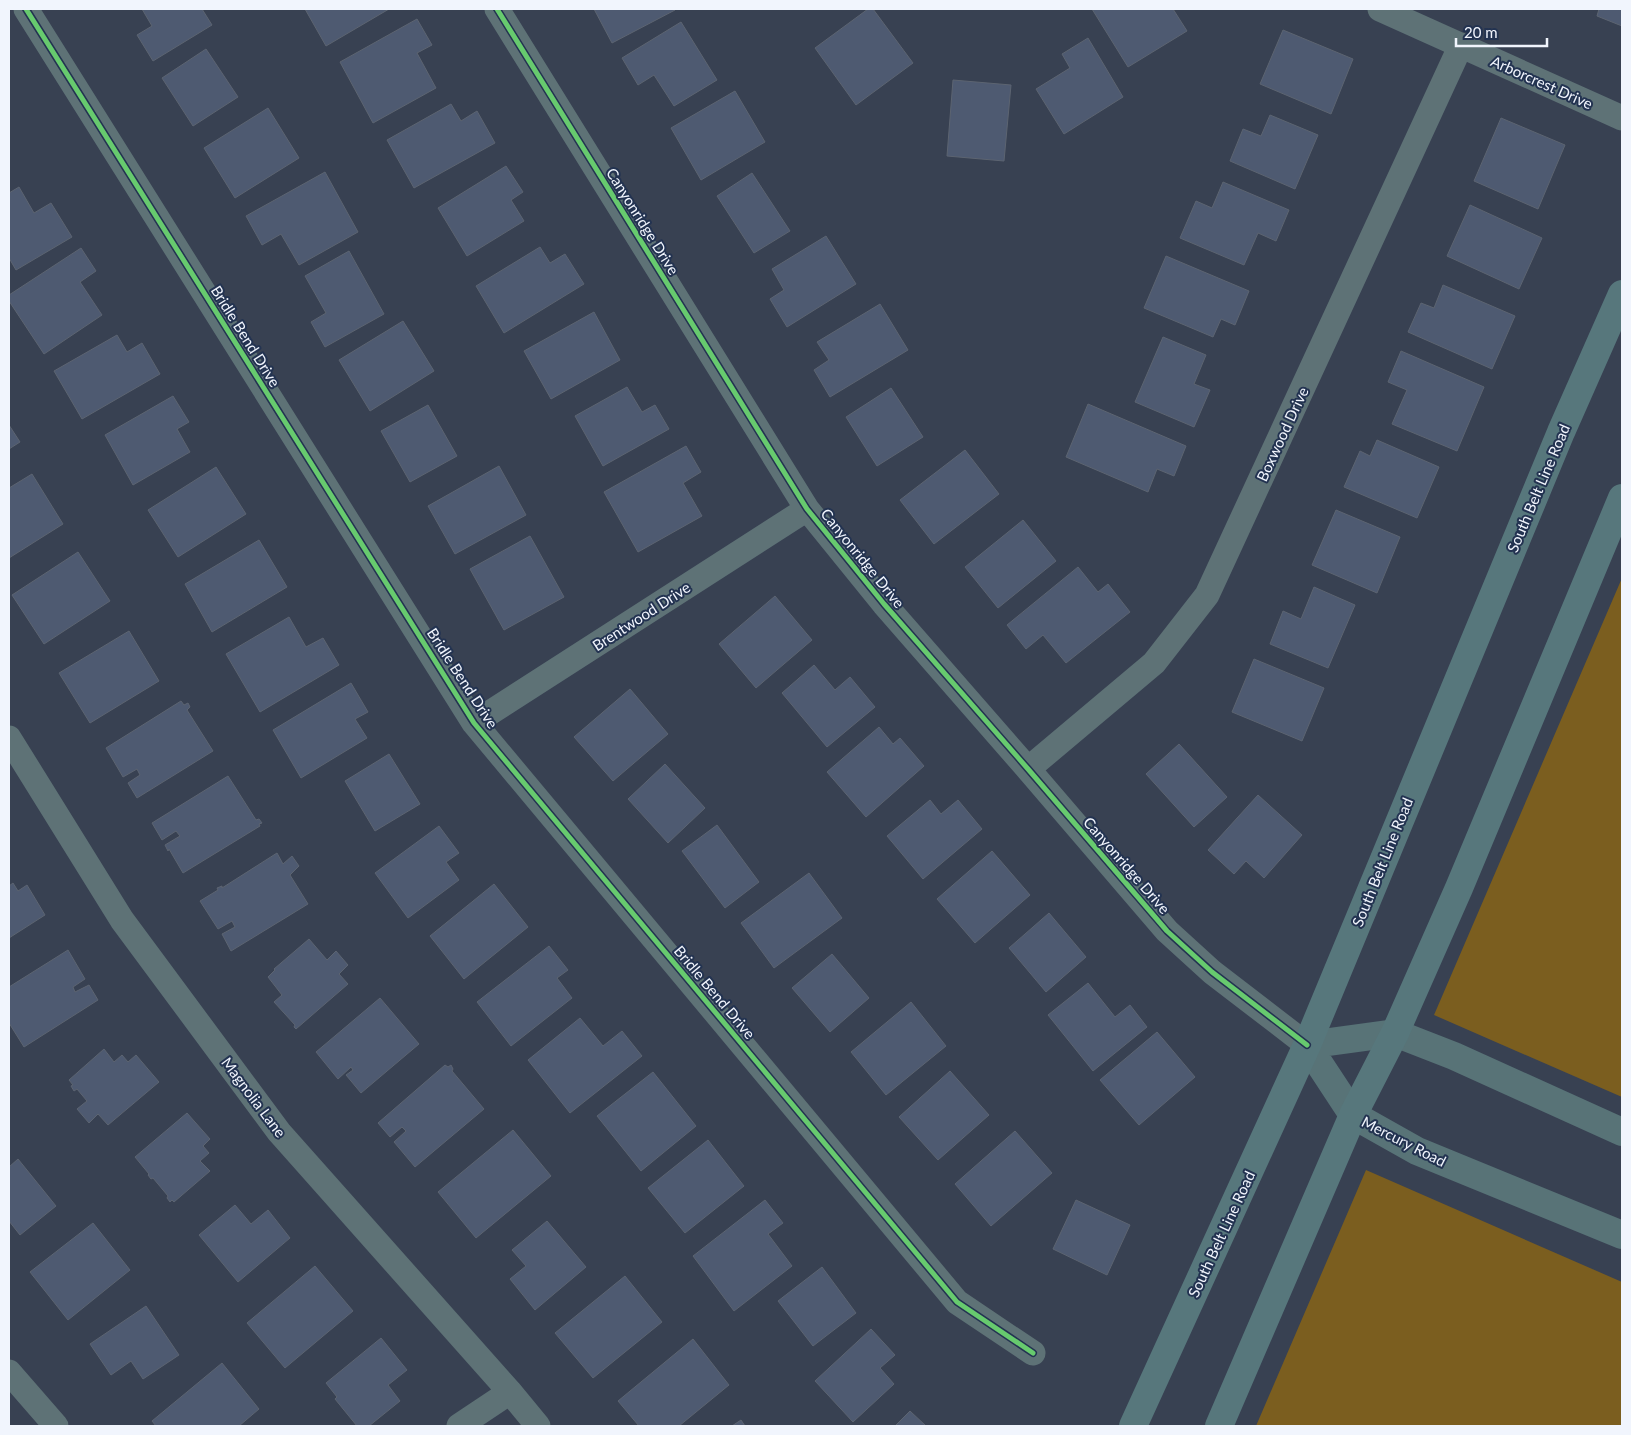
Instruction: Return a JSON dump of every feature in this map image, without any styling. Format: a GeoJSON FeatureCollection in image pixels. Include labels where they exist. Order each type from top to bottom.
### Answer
{"type":"FeatureCollection","features":[{"type":"Feature","properties":{"kind":"main road","name":"South Belt Line Road"},"geometry":{"type":"LineString","coordinates":[[1133,1426],[1307,1045],[1561,432],[1622,294]]}},
{"type":"Feature","properties":{"kind":"main road"},"geometry":{"type":"LineString","coordinates":[[1219,1426],[1354,1116],[1394,1033],[1459,888],[1622,498]]}},
{"type":"Feature","properties":{"kind":"main road"},"geometry":{"type":"LineString","coordinates":[[1307,1045],[1394,1033],[1454,1056],[1622,1132]]}},
{"type":"Feature","properties":{"kind":"main road","name":"Mercury Road"},"geometry":{"type":"LineString","coordinates":[[1307,1045],[1354,1116],[1417,1150],[1622,1235]]}},
{"type":"Feature","properties":{"kind":"street","name":"Bridle Bend Drive"},"geometry":{"type":"LineString","coordinates":[[26,9],[474,723],[956,1302],[1033,1353]]}},
{"type":"Feature","properties":{"kind":"street","name":"Canyonridge Drive"},"geometry":{"type":"LineString","coordinates":[[497,9],[807,510],[884,604],[1167,931],[1212,972],[1307,1045]]}},
{"type":"Feature","properties":{"kind":"street","name":"Arborcrest Drive"},"geometry":{"type":"LineString","coordinates":[[1380,9],[1622,118]]}},
{"type":"Feature","properties":{"kind":"street","name":"Boxwood Drive"},"geometry":{"type":"LineString","coordinates":[[1028,769],[1154,663],[1207,595],[1461,45]]}},
{"type":"Feature","properties":{"kind":"street","name":"Brentwood Drive"},"geometry":{"type":"LineString","coordinates":[[474,723],[807,510]]}},
{"type":"Feature","properties":{"kind":"street","name":"Magnolia Lane"},"geometry":{"type":"LineString","coordinates":[[9,738],[122,920],[279,1132],[538,1426]]}},
{"type":"Feature","properties":{"kind":"street"},"geometry":{"type":"LineString","coordinates":[[9,1372],[56,1426]]}},
{"type":"Feature","properties":{"kind":"street"},"geometry":{"type":"LineString","coordinates":[[460,1426],[510,1392]]}},
{"type":"Feature","properties":{"kind":"shaded area"},"geometry":{"type":"Polygon","coordinates":[[[1622,578],[1622,1097],[1434,1015],[1622,578]]]}},
{"type":"Feature","properties":{"kind":"shaded area"},"geometry":{"type":"Polygon","coordinates":[[[1366,1170],[1622,1282],[1622,1426],[1256,1426],[1366,1170]]]}},
{"type":"Feature","properties":{"kind":"building"},"geometry":{"type":"Polygon","coordinates":[[[142,9],[202,9],[212,25],[153,61],[137,35],[152,26],[142,9]]]}},
{"type":"Feature","properties":{"kind":"building"},"geometry":{"type":"Polygon","coordinates":[[[305,9],[389,9],[326,46],[305,9]]]}},
{"type":"Feature","properties":{"kind":"building"},"geometry":{"type":"Polygon","coordinates":[[[594,9],[675,9],[675,10],[612,43],[594,9]]]}},
{"type":"Feature","properties":{"kind":"building"},"geometry":{"type":"Polygon","coordinates":[[[868,9],[873,9],[913,63],[856,105],[815,48],[868,9]]]}},
{"type":"Feature","properties":{"kind":"building"},"geometry":{"type":"Polygon","coordinates":[[[1092,9],[1173,9],[1187,31],[1128,67],[1092,9]]]}},
{"type":"Feature","properties":{"kind":"building"},"geometry":{"type":"Polygon","coordinates":[[[1599,9],[1622,9],[1622,26],[1597,16],[1599,9]]]}},
{"type":"Feature","properties":{"kind":"building"},"geometry":{"type":"Polygon","coordinates":[[[417,19],[432,45],[417,53],[436,88],[373,123],[340,62],[417,19]]]}},
{"type":"Feature","properties":{"kind":"building"},"geometry":{"type":"Polygon","coordinates":[[[681,22],[717,80],[674,106],[654,75],[638,85],[622,58],[681,22]]]}},
{"type":"Feature","properties":{"kind":"building"},"geometry":{"type":"Polygon","coordinates":[[[1283,30],[1353,59],[1331,114],[1260,84],[1283,30]]]}},
{"type":"Feature","properties":{"kind":"building"},"geometry":{"type":"Polygon","coordinates":[[[1088,38],[1123,97],[1064,134],[1036,89],[1070,68],[1062,54],[1088,38]]]}},
{"type":"Feature","properties":{"kind":"building"},"geometry":{"type":"Polygon","coordinates":[[[206,49],[238,97],[193,126],[162,78],[206,49]]]}},
{"type":"Feature","properties":{"kind":"building"},"geometry":{"type":"Polygon","coordinates":[[[953,80],[1011,85],[1004,161],[947,156],[953,80]]]}},
{"type":"Feature","properties":{"kind":"building"},"geometry":{"type":"Polygon","coordinates":[[[735,91],[765,142],[701,180],[671,128],[735,91]]]}},
{"type":"Feature","properties":{"kind":"building"},"geometry":{"type":"Polygon","coordinates":[[[451,104],[461,121],[477,111],[495,143],[414,188],[387,140],[451,104]]]}},
{"type":"Feature","properties":{"kind":"building"},"geometry":{"type":"Polygon","coordinates":[[[268,108],[299,158],[235,198],[204,148],[268,108]]]}},
{"type":"Feature","properties":{"kind":"building"},"geometry":{"type":"Polygon","coordinates":[[[1270,115],[1318,135],[1295,189],[1230,161],[1243,129],[1261,136],[1270,115]]]}},
{"type":"Feature","properties":{"kind":"building"},"geometry":{"type":"Polygon","coordinates":[[[1501,118],[1565,145],[1538,209],[1474,181],[1501,118]]]}},
{"type":"Feature","properties":{"kind":"building"},"geometry":{"type":"Polygon","coordinates":[[[506,166],[523,192],[511,200],[524,221],[467,256],[438,208],[506,166]]]}},
{"type":"Feature","properties":{"kind":"building"},"geometry":{"type":"Polygon","coordinates":[[[325,172],[358,232],[299,265],[281,234],[262,245],[246,216],[325,172]]]}},
{"type":"Feature","properties":{"kind":"building"},"geometry":{"type":"Polygon","coordinates":[[[752,173],[790,231],[754,253],[717,196],[752,173]]]}},
{"type":"Feature","properties":{"kind":"building"},"geometry":{"type":"Polygon","coordinates":[[[1223,182],[1289,210],[1276,241],[1258,233],[1244,265],[1180,238],[1196,201],[1212,208],[1223,182]]]}},
{"type":"Feature","properties":{"kind":"building"},"geometry":{"type":"Polygon","coordinates":[[[19,187],[34,213],[51,203],[72,237],[16,270],[9,258],[9,193],[19,187]]]}},
{"type":"Feature","properties":{"kind":"building"},"geometry":{"type":"Polygon","coordinates":[[[1470,205],[1542,238],[1519,289],[1447,256],[1470,205]]]}},
{"type":"Feature","properties":{"kind":"building"},"geometry":{"type":"Polygon","coordinates":[[[826,236],[856,284],[787,327],[770,299],[784,290],[772,269],[826,236]]]}},
{"type":"Feature","properties":{"kind":"building"},"geometry":{"type":"Polygon","coordinates":[[[540,247],[550,263],[565,254],[584,284],[504,333],[476,286],[540,247]]]}},
{"type":"Feature","properties":{"kind":"building"},"geometry":{"type":"Polygon","coordinates":[[[81,248],[96,271],[80,282],[102,315],[44,354],[9,301],[9,295],[81,248]]]}},
{"type":"Feature","properties":{"kind":"building"},"geometry":{"type":"Polygon","coordinates":[[[349,251],[384,314],[325,347],[311,322],[326,313],[305,276],[349,251]]]}},
{"type":"Feature","properties":{"kind":"building"},"geometry":{"type":"Polygon","coordinates":[[[1166,256],[1249,291],[1235,325],[1221,319],[1213,337],[1144,308],[1166,256]]]}},
{"type":"Feature","properties":{"kind":"building"},"geometry":{"type":"Polygon","coordinates":[[[1443,285],[1515,316],[1492,369],[1408,332],[1421,303],[1434,308],[1443,285]]]}},
{"type":"Feature","properties":{"kind":"building"},"geometry":{"type":"Polygon","coordinates":[[[880,304],[908,350],[830,397],[814,370],[829,360],[817,342],[880,304]]]}},
{"type":"Feature","properties":{"kind":"building"},"geometry":{"type":"Polygon","coordinates":[[[594,312],[620,360],[551,399],[524,351],[594,312]]]}},
{"type":"Feature","properties":{"kind":"building"},"geometry":{"type":"Polygon","coordinates":[[[403,321],[434,371],[370,411],[339,360],[403,321]]]}},
{"type":"Feature","properties":{"kind":"building"},"geometry":{"type":"Polygon","coordinates":[[[117,335],[127,352],[142,343],[160,374],[82,419],[54,371],[117,335]]]}},
{"type":"Feature","properties":{"kind":"building"},"geometry":{"type":"Polygon","coordinates":[[[1163,337],[1206,355],[1194,384],[1210,390],[1194,427],[1135,402],[1163,337]]]}},
{"type":"Feature","properties":{"kind":"building"},"geometry":{"type":"Polygon","coordinates":[[[1401,351],[1484,387],[1457,451],[1392,424],[1407,390],[1388,382],[1401,351]]]}},
{"type":"Feature","properties":{"kind":"building"},"geometry":{"type":"Polygon","coordinates":[[[627,387],[642,412],[655,405],[669,429],[603,466],[575,416],[627,387]]]}},
{"type":"Feature","properties":{"kind":"building"},"geometry":{"type":"Polygon","coordinates":[[[891,388],[923,437],[877,466],[846,417],[891,388]]]}},
{"type":"Feature","properties":{"kind":"building"},"geometry":{"type":"Polygon","coordinates":[[[173,396],[189,422],[177,429],[190,452],[133,485],[105,435],[173,396]]]}},
{"type":"Feature","properties":{"kind":"building"},"geometry":{"type":"Polygon","coordinates":[[[1088,404],[1186,446],[1174,476],[1157,469],[1148,492],[1066,457],[1088,404]]]}},
{"type":"Feature","properties":{"kind":"building"},"geometry":{"type":"Polygon","coordinates":[[[428,405],[457,456],[410,482],[381,431],[428,405]]]}},
{"type":"Feature","properties":{"kind":"building"},"geometry":{"type":"Polygon","coordinates":[[[9,425],[20,442],[9,449],[9,425]]]}},
{"type":"Feature","properties":{"kind":"building"},"geometry":{"type":"Polygon","coordinates":[[[1377,440],[1439,467],[1417,518],[1344,487],[1360,451],[1370,456],[1377,440]]]}},
{"type":"Feature","properties":{"kind":"building"},"geometry":{"type":"Polygon","coordinates":[[[686,446],[701,472],[683,483],[702,516],[638,552],[604,492],[686,446]]]}},
{"type":"Feature","properties":{"kind":"building"},"geometry":{"type":"Polygon","coordinates":[[[965,450],[999,494],[934,544],[900,500],[965,450]]]}},
{"type":"Feature","properties":{"kind":"building"},"geometry":{"type":"Polygon","coordinates":[[[499,466],[526,515],[455,554],[428,506],[499,466]]]}},
{"type":"Feature","properties":{"kind":"building"},"geometry":{"type":"Polygon","coordinates":[[[216,467],[246,514],[178,557],[148,510],[216,467]]]}},
{"type":"Feature","properties":{"kind":"building"},"geometry":{"type":"Polygon","coordinates":[[[32,474],[63,524],[9,558],[9,488],[32,474]]]}},
{"type":"Feature","properties":{"kind":"building"},"geometry":{"type":"Polygon","coordinates":[[[1336,510],[1400,537],[1377,593],[1312,565],[1336,510]]]}},
{"type":"Feature","properties":{"kind":"building"},"geometry":{"type":"Polygon","coordinates":[[[1023,520],[1056,561],[998,608],[965,567],[1023,520]]]}},
{"type":"Feature","properties":{"kind":"building"},"geometry":{"type":"Polygon","coordinates":[[[530,536],[564,597],[504,630],[470,569],[530,536]]]}},
{"type":"Feature","properties":{"kind":"building"},"geometry":{"type":"Polygon","coordinates":[[[259,540],[287,587],[212,632],[185,584],[259,540]]]}},
{"type":"Feature","properties":{"kind":"building"},"geometry":{"type":"Polygon","coordinates":[[[78,552],[110,601],[44,644],[12,595],[78,552]]]}},
{"type":"Feature","properties":{"kind":"building"},"geometry":{"type":"Polygon","coordinates":[[[1078,567],[1098,592],[1108,584],[1130,612],[1066,663],[1043,635],[1026,649],[1007,625],[1078,567]]]}},
{"type":"Feature","properties":{"kind":"building"},"geometry":{"type":"Polygon","coordinates":[[[1314,587],[1355,605],[1328,668],[1270,644],[1283,611],[1301,619],[1314,587]]]}},
{"type":"Feature","properties":{"kind":"building"},"geometry":{"type":"Polygon","coordinates":[[[775,596],[812,640],[756,688],[719,644],[775,596]]]}},
{"type":"Feature","properties":{"kind":"building"},"geometry":{"type":"Polygon","coordinates":[[[289,617],[306,647],[323,638],[339,665],[260,712],[226,654],[289,617]]]}},
{"type":"Feature","properties":{"kind":"building"},"geometry":{"type":"Polygon","coordinates":[[[129,631],[159,681],[90,723],[59,673],[129,631]]]}},
{"type":"Feature","properties":{"kind":"building"},"geometry":{"type":"Polygon","coordinates":[[[1254,659],[1324,688],[1302,741],[1232,712],[1254,659]]]}},
{"type":"Feature","properties":{"kind":"building"},"geometry":{"type":"Polygon","coordinates":[[[814,665],[835,690],[850,677],[875,707],[827,747],[782,693],[814,665]]]}},
{"type":"Feature","properties":{"kind":"building"},"geometry":{"type":"Polygon","coordinates":[[[351,683],[368,712],[355,719],[367,738],[301,778],[273,730],[351,683]]]}},
{"type":"Feature","properties":{"kind":"building"},"geometry":{"type":"Polygon","coordinates":[[[630,689],[668,734],[613,781],[574,737],[630,689]]]}},
{"type":"Feature","properties":{"kind":"building"},"geometry":{"type":"Polygon","coordinates":[[[181,701],[184,705],[188,703],[190,707],[187,710],[213,751],[137,798],[128,783],[140,775],[137,769],[123,777],[106,748],[181,701]]]}},
{"type":"Feature","properties":{"kind":"building"},"geometry":{"type":"Polygon","coordinates":[[[879,727],[893,744],[900,738],[924,766],[866,817],[827,772],[879,727]]]}},
{"type":"Feature","properties":{"kind":"building"},"geometry":{"type":"Polygon","coordinates":[[[1179,744],[1227,797],[1194,827],[1146,774],[1179,744]]]}},
{"type":"Feature","properties":{"kind":"building"},"geometry":{"type":"Polygon","coordinates":[[[389,754],[420,804],[375,831],[345,781],[389,754]]]}},
{"type":"Feature","properties":{"kind":"building"},"geometry":{"type":"Polygon","coordinates":[[[665,764],[705,808],[668,843],[628,799],[665,764]]]}},
{"type":"Feature","properties":{"kind":"building"},"geometry":{"type":"Polygon","coordinates":[[[228,776],[256,820],[259,819],[262,823],[183,873],[165,845],[180,836],[176,831],[162,840],[152,823],[228,776]]]}},
{"type":"Feature","properties":{"kind":"building"},"geometry":{"type":"Polygon","coordinates":[[[1258,795],[1302,835],[1264,878],[1246,861],[1234,874],[1208,850],[1258,795]]]}},
{"type":"Feature","properties":{"kind":"building"},"geometry":{"type":"Polygon","coordinates":[[[930,800],[941,814],[958,800],[982,829],[923,879],[887,836],[930,800]]]}},
{"type":"Feature","properties":{"kind":"building"},"geometry":{"type":"Polygon","coordinates":[[[717,825],[759,882],[725,908],[682,851],[717,825]]]}},
{"type":"Feature","properties":{"kind":"building"},"geometry":{"type":"Polygon","coordinates":[[[439,826],[459,853],[446,862],[459,880],[408,918],[375,873],[439,826]]]}},
{"type":"Feature","properties":{"kind":"building"},"geometry":{"type":"Polygon","coordinates":[[[992,851],[1030,895],[975,943],[937,899],[992,851]]]}},
{"type":"Feature","properties":{"kind":"building"},"geometry":{"type":"Polygon","coordinates":[[[277,853],[283,864],[292,856],[299,866],[290,875],[308,904],[231,951],[222,934],[235,927],[232,921],[218,929],[200,901],[218,890],[217,888],[222,886],[222,888],[277,853]]]}},
{"type":"Feature","properties":{"kind":"building"},"geometry":{"type":"Polygon","coordinates":[[[809,873],[842,918],[774,968],[741,923],[809,873]]]}},
{"type":"Feature","properties":{"kind":"building"},"geometry":{"type":"Polygon","coordinates":[[[13,883],[18,891],[27,885],[45,915],[9,938],[9,886],[13,883]]]}},
{"type":"Feature","properties":{"kind":"building"},"geometry":{"type":"Polygon","coordinates":[[[494,884],[528,927],[464,979],[430,936],[494,884]]]}},
{"type":"Feature","properties":{"kind":"building"},"geometry":{"type":"Polygon","coordinates":[[[1049,913],[1086,957],[1046,992],[1009,948],[1049,913]]]}},
{"type":"Feature","properties":{"kind":"building"},"geometry":{"type":"Polygon","coordinates":[[[309,939],[327,960],[336,951],[348,965],[339,974],[348,984],[296,1029],[295,1025],[274,1002],[282,995],[268,977],[274,969],[309,939]]]}},
{"type":"Feature","properties":{"kind":"building"},"geometry":{"type":"Polygon","coordinates":[[[549,946],[568,970],[557,978],[572,998],[511,1046],[477,1002],[549,946]]]}},
{"type":"Feature","properties":{"kind":"building"},"geometry":{"type":"Polygon","coordinates":[[[68,950],[85,979],[73,987],[75,992],[89,985],[98,1000],[24,1047],[9,1023],[9,987],[68,950]]]}},
{"type":"Feature","properties":{"kind":"building"},"geometry":{"type":"Polygon","coordinates":[[[832,954],[869,998],[830,1032],[792,988],[832,954]]]}},
{"type":"Feature","properties":{"kind":"building"},"geometry":{"type":"Polygon","coordinates":[[[1088,983],[1115,1017],[1130,1005],[1147,1027],[1093,1071],[1048,1015],[1088,983]]]}},
{"type":"Feature","properties":{"kind":"building"},"geometry":{"type":"Polygon","coordinates":[[[380,998],[419,1044],[361,1093],[346,1075],[353,1070],[351,1067],[338,1079],[316,1052],[380,998]]]}},
{"type":"Feature","properties":{"kind":"building"},"geometry":{"type":"Polygon","coordinates":[[[911,1002],[946,1046],[886,1095],[851,1052],[911,1002]]]}},
{"type":"Feature","properties":{"kind":"building"},"geometry":{"type":"Polygon","coordinates":[[[580,1018],[603,1046],[622,1031],[642,1056],[570,1113],[528,1060],[580,1018]]]}},
{"type":"Feature","properties":{"kind":"building"},"geometry":{"type":"Polygon","coordinates":[[[1157,1032],[1195,1077],[1139,1125],[1100,1080],[1157,1032]]]}},
{"type":"Feature","properties":{"kind":"building"},"geometry":{"type":"Polygon","coordinates":[[[104,1049],[114,1062],[122,1055],[128,1062],[136,1055],[159,1082],[108,1125],[98,1114],[89,1123],[77,1109],[87,1101],[77,1089],[74,1091],[71,1086],[73,1085],[69,1080],[104,1049]]]}},
{"type":"Feature","properties":{"kind":"building"},"geometry":{"type":"Polygon","coordinates":[[[445,1065],[448,1067],[451,1065],[452,1071],[484,1109],[415,1167],[394,1142],[406,1131],[402,1127],[390,1137],[378,1123],[445,1065]]]}},
{"type":"Feature","properties":{"kind":"building"},"geometry":{"type":"Polygon","coordinates":[[[950,1071],[989,1115],[938,1160],[899,1117],[950,1071]]]}},
{"type":"Feature","properties":{"kind":"building"},"geometry":{"type":"Polygon","coordinates":[[[653,1072],[696,1126],[641,1171],[597,1116],[653,1072]]]}},
{"type":"Feature","properties":{"kind":"building"},"geometry":{"type":"Polygon","coordinates":[[[187,1113],[210,1139],[203,1146],[209,1153],[200,1161],[210,1171],[174,1202],[172,1200],[170,1202],[167,1198],[168,1196],[153,1178],[151,1179],[135,1157],[187,1113]]]}},
{"type":"Feature","properties":{"kind":"building"},"geometry":{"type":"Polygon","coordinates":[[[513,1130],[551,1176],[476,1238],[438,1192],[513,1130]]]}},
{"type":"Feature","properties":{"kind":"building"},"geometry":{"type":"Polygon","coordinates":[[[1015,1131],[1052,1173],[991,1226],[955,1184],[1015,1131]]]}},
{"type":"Feature","properties":{"kind":"building"},"geometry":{"type":"Polygon","coordinates":[[[708,1140],[744,1186],[685,1233],[648,1188],[708,1140]]]}},
{"type":"Feature","properties":{"kind":"building"},"geometry":{"type":"Polygon","coordinates":[[[18,1159],[56,1206],[20,1235],[9,1221],[9,1167],[18,1159]]]}},
{"type":"Feature","properties":{"kind":"building"},"geometry":{"type":"Polygon","coordinates":[[[765,1200],[783,1223],[768,1234],[792,1266],[734,1311],[693,1256],[765,1200]]]}},
{"type":"Feature","properties":{"kind":"building"},"geometry":{"type":"Polygon","coordinates":[[[1076,1200],[1130,1225],[1107,1275],[1053,1249],[1076,1200]]]}},
{"type":"Feature","properties":{"kind":"building"},"geometry":{"type":"Polygon","coordinates":[[[235,1205],[251,1224],[268,1210],[290,1238],[238,1282],[199,1235],[235,1205]]]}},
{"type":"Feature","properties":{"kind":"building"},"geometry":{"type":"Polygon","coordinates":[[[547,1221],[586,1267],[535,1310],[510,1279],[526,1266],[512,1250],[547,1221]]]}},
{"type":"Feature","properties":{"kind":"building"},"geometry":{"type":"Polygon","coordinates":[[[93,1223],[130,1270],[68,1320],[30,1272],[93,1223]]]}},
{"type":"Feature","properties":{"kind":"building"},"geometry":{"type":"Polygon","coordinates":[[[315,1266],[353,1311],[285,1368],[247,1323],[315,1266]]]}},
{"type":"Feature","properties":{"kind":"building"},"geometry":{"type":"Polygon","coordinates":[[[822,1267],[856,1313],[813,1346],[778,1301],[822,1267]]]}},
{"type":"Feature","properties":{"kind":"building"},"geometry":{"type":"Polygon","coordinates":[[[625,1276],[662,1322],[593,1378],[555,1333],[625,1276]]]}},
{"type":"Feature","properties":{"kind":"building"},"geometry":{"type":"Polygon","coordinates":[[[146,1306],[179,1355],[143,1379],[131,1361],[111,1375],[90,1344],[146,1306]]]}},
{"type":"Feature","properties":{"kind":"building"},"geometry":{"type":"Polygon","coordinates":[[[871,1329],[895,1355],[880,1368],[894,1384],[853,1422],[815,1381],[871,1329]]]}},
{"type":"Feature","properties":{"kind":"building"},"geometry":{"type":"Polygon","coordinates":[[[381,1338],[407,1370],[388,1385],[400,1401],[369,1426],[357,1426],[335,1399],[337,1397],[326,1383],[381,1338]]]}},
{"type":"Feature","properties":{"kind":"building"},"geometry":{"type":"Polygon","coordinates":[[[693,1339],[729,1385],[679,1426],[639,1426],[618,1401],[693,1339]]]}},
{"type":"Feature","properties":{"kind":"building"},"geometry":{"type":"Polygon","coordinates":[[[222,1363],[259,1409],[239,1426],[156,1426],[152,1421],[222,1363]]]}},
{"type":"Feature","properties":{"kind":"building"},"geometry":{"type":"Polygon","coordinates":[[[910,1411],[926,1426],[895,1426],[910,1411]]]}},
{"type":"Feature","properties":{"kind":"building"},"geometry":{"type":"Polygon","coordinates":[[[741,1420],[745,1426],[732,1426],[741,1420]]]}},
{"type":"Feature","properties":{"kind":"cycle path"},"geometry":{"type":"LineString","coordinates":[[26,9],[474,723],[957,1302],[1033,1353]]}},
{"type":"Feature","properties":{"kind":"cycle path"},"geometry":{"type":"LineString","coordinates":[[497,9],[807,509],[884,604],[1167,931],[1212,972],[1307,1045]]}}]}
